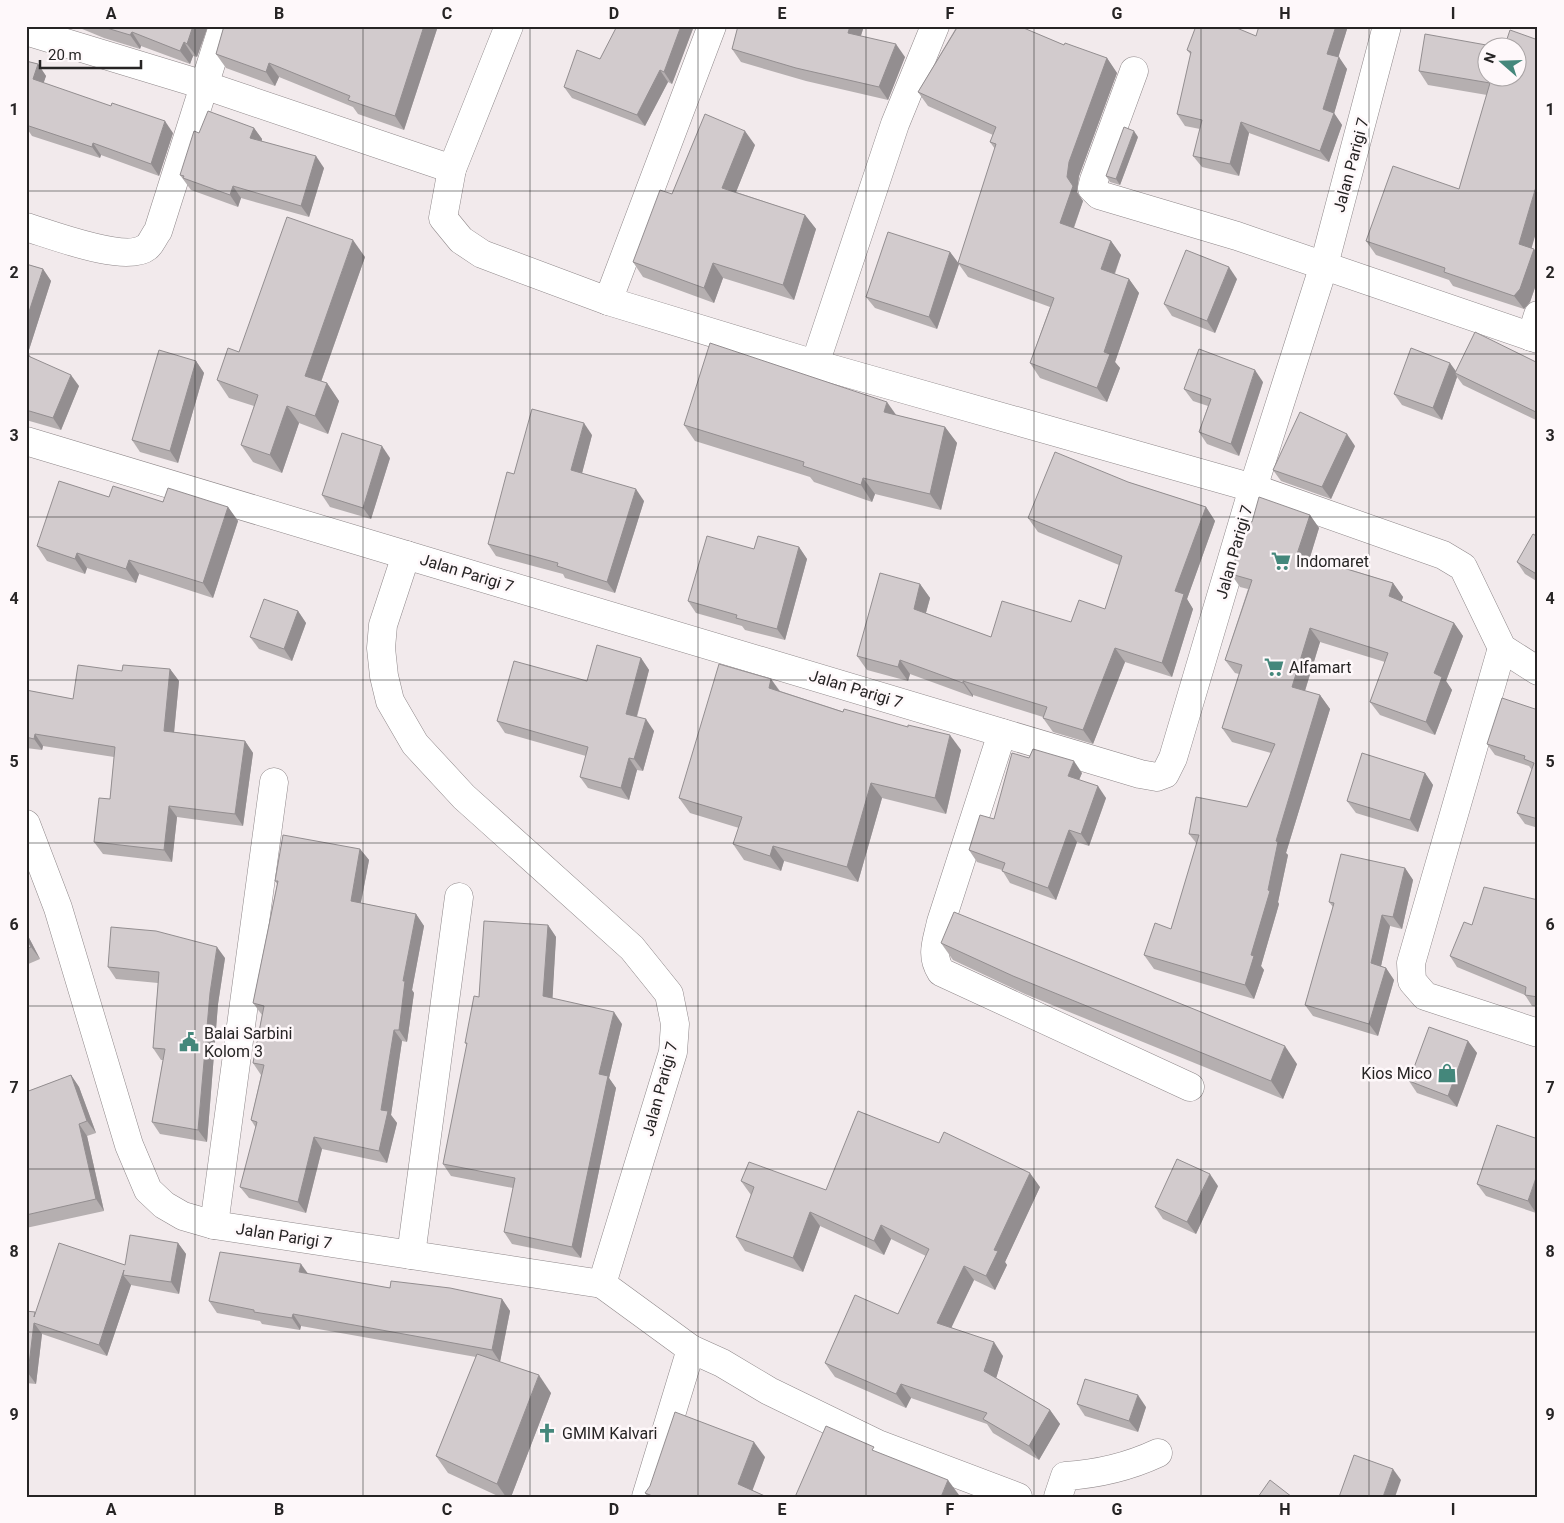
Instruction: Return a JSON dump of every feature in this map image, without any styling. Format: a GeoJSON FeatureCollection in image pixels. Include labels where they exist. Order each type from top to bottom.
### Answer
{"type":"FeatureCollection","features":[{"type":"Feature","properties":{"kind":"street"},"geometry":{"type":"LineString","coordinates":[[26,226],[118,252],[134,252],[146,248],[158,231],[223,26]]}},
{"type":"Feature","properties":{"kind":"street"},"geometry":{"type":"LineString","coordinates":[[509,26],[452,170],[443,218],[461,240],[482,254],[608,301],[815,364],[1253,488],[1443,555],[1463,567],[1502,648],[1538,671]]}},
{"type":"Feature","properties":{"kind":"street"},"geometry":{"type":"LineString","coordinates":[[608,301],[712,26]]}},
{"type":"Feature","properties":{"kind":"street"},"geometry":{"type":"LineString","coordinates":[[815,364],[895,124],[935,26]]}},
{"type":"Feature","properties":{"kind":"street","name":"Jalan Parigi 7"},"geometry":{"type":"LineString","coordinates":[[26,824],[58,908],[129,1145],[148,1190],[164,1205],[184,1216],[214,1225],[602,1284],[673,1052],[675,1024],[669,994],[632,948],[464,796],[415,744],[390,702],[384,676],[381,648],[383,625],[406,555],[1140,774],[1157,777],[1165,774],[1174,758],[1253,488],[1324,265],[1387,26]]}},
{"type":"Feature","properties":{"kind":"street"},"geometry":{"type":"LineString","coordinates":[[26,30],[204,85],[452,170]]}},
{"type":"Feature","properties":{"kind":"street"},"geometry":{"type":"LineString","coordinates":[[1134,71],[1094,180],[1092,188],[1095,191],[1136,208],[1237,236],[1535,330]]}},
{"type":"Feature","properties":{"kind":"street"},"geometry":{"type":"LineString","coordinates":[[26,441],[406,555]]}},
{"type":"Feature","properties":{"kind":"street"},"geometry":{"type":"LineString","coordinates":[[1502,648],[1411,963],[1412,981],[1425,996],[1538,1032]]}},
{"type":"Feature","properties":{"kind":"street"},"geometry":{"type":"LineString","coordinates":[[1002,733],[941,922],[935,950],[935,962],[941,972],[1190,1087]]}},
{"type":"Feature","properties":{"kind":"street"},"geometry":{"type":"LineString","coordinates":[[214,1225],[274,782]]}},
{"type":"Feature","properties":{"kind":"street"},"geometry":{"type":"LineString","coordinates":[[411,1255],[459,897]]}},
{"type":"Feature","properties":{"kind":"street"},"geometry":{"type":"LineString","coordinates":[[602,1284],[691,1349],[722,1363],[769,1391],[878,1444],[1018,1497]]}},
{"type":"Feature","properties":{"kind":"street"},"geometry":{"type":"LineString","coordinates":[[646,1497],[691,1349]]}},
{"type":"Feature","properties":{"kind":"street"},"geometry":{"type":"LineString","coordinates":[[1058,1497],[1065,1476],[1090,1474],[1137,1463],[1158,1454]]}},
{"type":"Feature","properties":{"kind":"building"},"geometry":{"type":"Polygon","coordinates":[[[100,26],[193,26],[187,44],[184,42],[180,51],[132,32],[130,35],[100,26]]]}},
{"type":"Feature","properties":{"kind":"building"},"geometry":{"type":"Polygon","coordinates":[[[224,26],[424,26],[395,116],[348,100],[350,96],[269,63],[266,72],[216,54],[224,26]]]}},
{"type":"Feature","properties":{"kind":"building"},"geometry":{"type":"Polygon","coordinates":[[[617,26],[681,26],[664,72],[660,70],[637,115],[564,87],[577,50],[600,59],[617,26]]]}},
{"type":"Feature","properties":{"kind":"building"},"geometry":{"type":"Polygon","coordinates":[[[738,26],[850,26],[848,33],[896,44],[879,87],[796,68],[732,49],[738,26]]]}},
{"type":"Feature","properties":{"kind":"building"},"geometry":{"type":"Polygon","coordinates":[[[958,26],[1019,26],[1064,45],[1065,43],[1107,58],[1069,162],[1067,177],[1073,186],[1060,223],[1111,241],[1101,269],[1129,279],[1104,352],[1110,354],[1097,388],[1030,363],[1054,298],[958,263],[996,144],[990,142],[996,127],[918,92],[958,26]]]}},
{"type":"Feature","properties":{"kind":"building"},"geometry":{"type":"Polygon","coordinates":[[[1196,26],[1232,26],[1256,36],[1259,26],[1336,26],[1327,54],[1339,57],[1323,109],[1334,113],[1320,151],[1241,122],[1230,164],[1193,156],[1202,120],[1177,114],[1191,52],[1187,50],[1196,26]]]}},
{"type":"Feature","properties":{"kind":"building"},"geometry":{"type":"Polygon","coordinates":[[[1510,30],[1538,40],[1538,180],[1519,244],[1534,249],[1520,289],[1514,296],[1444,272],[1445,268],[1366,241],[1393,166],[1459,189],[1489,88],[1526,88],[1526,38],[1507,38],[1510,30]]]}},
{"type":"Feature","properties":{"kind":"building"},"geometry":{"type":"Polygon","coordinates":[[[1425,34],[1476,43],[1476,81],[1419,71],[1425,34]]]}},
{"type":"Feature","properties":{"kind":"building"},"geometry":{"type":"Polygon","coordinates":[[[26,61],[38,64],[33,79],[111,106],[112,103],[165,121],[151,164],[93,143],[92,147],[26,125],[28,112],[26,111],[26,61]]]}},
{"type":"Feature","properties":{"kind":"building"},"geometry":{"type":"Polygon","coordinates":[[[208,111],[254,128],[250,138],[316,156],[301,206],[233,186],[230,195],[183,178],[184,176],[180,175],[194,131],[199,133],[208,111]]]}},
{"type":"Feature","properties":{"kind":"building"},"geometry":{"type":"Polygon","coordinates":[[[705,114],[745,131],[722,188],[805,215],[783,285],[713,263],[704,288],[633,262],[660,190],[672,194],[705,114]]]}},
{"type":"Feature","properties":{"kind":"building"},"geometry":{"type":"Polygon","coordinates":[[[1124,127],[1134,131],[1116,179],[1106,176],[1124,127]]]}},
{"type":"Feature","properties":{"kind":"building"},"geometry":{"type":"Polygon","coordinates":[[[287,217],[353,240],[305,376],[327,383],[315,416],[287,406],[270,455],[241,445],[258,395],[217,380],[228,348],[239,352],[287,217]]]}},
{"type":"Feature","properties":{"kind":"building"},"geometry":{"type":"Polygon","coordinates":[[[888,232],[950,252],[929,317],[866,297],[888,232]]]}},
{"type":"Feature","properties":{"kind":"building"},"geometry":{"type":"Polygon","coordinates":[[[1186,250],[1229,267],[1207,321],[1164,304],[1186,250]]]}},
{"type":"Feature","properties":{"kind":"building"},"geometry":{"type":"Polygon","coordinates":[[[26,264],[43,269],[26,321],[26,264]]]}},
{"type":"Feature","properties":{"kind":"building"},"geometry":{"type":"Polygon","coordinates":[[[1475,332],[1538,363],[1538,413],[1455,373],[1475,332]]]}},
{"type":"Feature","properties":{"kind":"building"},"geometry":{"type":"Polygon","coordinates":[[[710,343],[887,402],[884,412],[945,427],[930,494],[863,478],[861,485],[803,466],[804,462],[684,425],[710,343]]]}},
{"type":"Feature","properties":{"kind":"building"},"geometry":{"type":"Polygon","coordinates":[[[1411,348],[1450,363],[1433,408],[1394,394],[1411,348]]]}},
{"type":"Feature","properties":{"kind":"building"},"geometry":{"type":"Polygon","coordinates":[[[1199,349],[1255,370],[1231,444],[1199,432],[1211,399],[1184,389],[1199,349]]]}},
{"type":"Feature","properties":{"kind":"building"},"geometry":{"type":"Polygon","coordinates":[[[159,350],[196,361],[170,451],[132,440],[159,350]]]}},
{"type":"Feature","properties":{"kind":"building"},"geometry":{"type":"Polygon","coordinates":[[[26,355],[71,375],[53,418],[26,410],[26,355]]]}},
{"type":"Feature","properties":{"kind":"building"},"geometry":{"type":"Polygon","coordinates":[[[532,409],[584,423],[571,470],[636,489],[607,582],[557,566],[558,563],[488,544],[507,472],[514,474],[532,409]]]}},
{"type":"Feature","properties":{"kind":"building"},"geometry":{"type":"Polygon","coordinates":[[[1300,412],[1347,434],[1322,487],[1273,470],[1300,412]]]}},
{"type":"Feature","properties":{"kind":"building"},"geometry":{"type":"Polygon","coordinates":[[[342,433],[382,446],[363,508],[322,495],[342,433]]]}},
{"type":"Feature","properties":{"kind":"building"},"geometry":{"type":"Polygon","coordinates":[[[1055,452],[1128,482],[1206,507],[1175,591],[1184,594],[1162,663],[1115,648],[1083,730],[1043,718],[1047,707],[963,681],[963,683],[900,660],[898,667],[857,656],[880,573],[920,584],[914,609],[991,637],[1002,601],[1071,622],[1079,600],[1105,609],[1122,556],[1028,518],[1055,452]]]}},
{"type":"Feature","properties":{"kind":"building"},"geometry":{"type":"Polygon","coordinates":[[[59,481],[109,497],[113,486],[163,502],[168,488],[228,507],[203,583],[129,560],[126,569],[77,553],[75,559],[37,546],[59,481]]]}},
{"type":"Feature","properties":{"kind":"building"},"geometry":{"type":"Polygon","coordinates":[[[1259,497],[1310,515],[1297,554],[1393,583],[1389,596],[1454,623],[1434,673],[1442,677],[1426,722],[1370,702],[1388,653],[1310,628],[1292,687],[1320,695],[1276,841],[1278,842],[1268,890],[1270,891],[1251,955],[1254,956],[1245,985],[1144,955],[1155,923],[1171,929],[1199,835],[1189,834],[1196,797],[1247,807],[1275,744],[1222,728],[1242,665],[1225,660],[1252,580],[1231,574],[1244,529],[1248,520],[1252,522],[1259,497]]]}},
{"type":"Feature","properties":{"kind":"building"},"geometry":{"type":"Polygon","coordinates":[[[1533,534],[1538,537],[1538,575],[1517,562],[1533,534]]]}},
{"type":"Feature","properties":{"kind":"building"},"geometry":{"type":"Polygon","coordinates":[[[707,536],[754,549],[758,536],[799,547],[777,629],[736,618],[737,615],[688,601],[707,536]]]}},
{"type":"Feature","properties":{"kind":"building"},"geometry":{"type":"Polygon","coordinates":[[[264,599],[298,611],[284,649],[250,637],[264,599]]]}},
{"type":"Feature","properties":{"kind":"building"},"geometry":{"type":"Polygon","coordinates":[[[597,645],[641,658],[626,714],[646,719],[634,759],[629,758],[621,788],[580,777],[588,747],[497,721],[514,661],[587,681],[597,645]]]}},
{"type":"Feature","properties":{"kind":"building"},"geometry":{"type":"Polygon","coordinates":[[[719,664],[771,679],[769,688],[843,712],[844,709],[908,727],[908,725],[950,735],[935,798],[871,783],[847,867],[773,846],[770,856],[733,844],[742,817],[679,798],[719,664]]]}},
{"type":"Feature","properties":{"kind":"building"},"geometry":{"type":"Polygon","coordinates":[[[78,665],[122,671],[123,665],[170,669],[164,731],[245,741],[235,814],[169,806],[164,850],[94,842],[99,798],[110,799],[115,747],[35,734],[34,739],[26,737],[26,690],[73,699],[78,665]]]}},
{"type":"Feature","properties":{"kind":"building"},"geometry":{"type":"Polygon","coordinates":[[[1502,698],[1538,710],[1538,819],[1517,813],[1534,763],[1524,759],[1525,756],[1487,744],[1502,698]]]}},
{"type":"Feature","properties":{"kind":"building"},"geometry":{"type":"Polygon","coordinates":[[[1033,749],[1074,761],[1068,776],[1098,786],[1081,834],[1069,830],[1048,888],[1002,871],[1005,863],[969,850],[980,815],[994,819],[1012,753],[1029,758],[1033,749]]]}},
{"type":"Feature","properties":{"kind":"building"},"geometry":{"type":"Polygon","coordinates":[[[1362,753],[1425,773],[1410,820],[1347,801],[1362,753]]]}},
{"type":"Feature","properties":{"kind":"building"},"geometry":{"type":"Polygon","coordinates":[[[283,835],[360,849],[351,901],[416,914],[403,981],[405,981],[399,1030],[394,1030],[381,1110],[388,1111],[379,1151],[314,1137],[298,1202],[240,1187],[257,1122],[251,1120],[264,1065],[253,1063],[264,1006],[253,1003],[278,881],[275,881],[283,835]]]}},
{"type":"Feature","properties":{"kind":"building"},"geometry":{"type":"Polygon","coordinates":[[[1341,854],[1405,868],[1393,917],[1382,915],[1371,963],[1386,968],[1369,1024],[1305,1005],[1334,903],[1329,902],[1341,854]]]}},
{"type":"Feature","properties":{"kind":"building"},"geometry":{"type":"Polygon","coordinates":[[[1484,887],[1538,900],[1538,997],[1525,995],[1526,987],[1450,956],[1464,922],[1472,925],[1484,887]]]}},
{"type":"Feature","properties":{"kind":"building"},"geometry":{"type":"Polygon","coordinates":[[[954,912],[1285,1046],[1271,1081],[1013,976],[941,943],[954,912]]]}},
{"type":"Feature","properties":{"kind":"building"},"geometry":{"type":"Polygon","coordinates":[[[484,921],[548,925],[543,996],[614,1012],[599,1074],[608,1076],[572,1247],[504,1232],[515,1178],[443,1164],[467,1043],[465,1043],[474,996],[479,997],[484,921]]]}},
{"type":"Feature","properties":{"kind":"building"},"geometry":{"type":"Polygon","coordinates":[[[111,927],[156,931],[217,947],[210,993],[198,1130],[152,1122],[165,1049],[153,1048],[159,972],[108,967],[111,927]]]}},
{"type":"Feature","properties":{"kind":"building"},"geometry":{"type":"Polygon","coordinates":[[[26,937],[31,947],[26,949],[26,937]]]}},
{"type":"Feature","properties":{"kind":"building","name":"Kios Mico"},"geometry":{"type":"Polygon","coordinates":[[[1429,1027],[1468,1041],[1448,1096],[1409,1081],[1429,1027]]]}},
{"type":"Feature","properties":{"kind":"building"},"geometry":{"type":"Polygon","coordinates":[[[71,1075],[87,1121],[79,1124],[96,1199],[26,1215],[26,1092],[71,1075]]]}},
{"type":"Feature","properties":{"kind":"building"},"geometry":{"type":"Polygon","coordinates":[[[858,1111],[939,1143],[944,1132],[1030,1173],[994,1250],[998,1251],[986,1276],[964,1266],[937,1323],[994,1342],[984,1371],[1050,1410],[1029,1446],[983,1419],[987,1413],[901,1384],[896,1394],[825,1363],[855,1295],[898,1314],[929,1249],[881,1225],[874,1241],[810,1212],[793,1258],[736,1237],[754,1187],[741,1181],[749,1162],[826,1190],[858,1111]]]}},
{"type":"Feature","properties":{"kind":"building"},"geometry":{"type":"Polygon","coordinates":[[[1497,1125],[1538,1139],[1538,1172],[1528,1201],[1477,1184],[1497,1125]]]}},
{"type":"Feature","properties":{"kind":"building"},"geometry":{"type":"Polygon","coordinates":[[[1177,1159],[1210,1174],[1187,1222],[1155,1207],[1177,1159]]]}},
{"type":"Feature","properties":{"kind":"building"},"geometry":{"type":"Polygon","coordinates":[[[130,1235],[178,1243],[171,1282],[123,1275],[124,1270],[99,1345],[34,1323],[28,1373],[26,1373],[26,1311],[35,1312],[34,1317],[59,1243],[125,1265],[130,1235]]]}},
{"type":"Feature","properties":{"kind":"building"},"geometry":{"type":"Polygon","coordinates":[[[220,1252],[301,1264],[299,1272],[390,1288],[391,1281],[450,1288],[502,1299],[492,1350],[293,1314],[292,1318],[254,1312],[254,1310],[209,1301],[220,1252]]]}},
{"type":"Feature","properties":{"kind":"building"},"geometry":{"type":"Polygon","coordinates":[[[477,1354],[539,1375],[497,1484],[436,1456],[477,1354]]]}},
{"type":"Feature","properties":{"kind":"building"},"geometry":{"type":"Polygon","coordinates":[[[1085,1379],[1138,1395],[1129,1421],[1077,1404],[1085,1379]]]}},
{"type":"Feature","properties":{"kind":"building"},"geometry":{"type":"Polygon","coordinates":[[[675,1412],[754,1442],[738,1484],[767,1497],[655,1497],[645,1493],[650,1486],[675,1412]]]}},
{"type":"Feature","properties":{"kind":"building"},"geometry":{"type":"Polygon","coordinates":[[[826,1426],[874,1447],[872,1450],[948,1480],[941,1497],[795,1497],[826,1426]]]}},
{"type":"Feature","properties":{"kind":"building"},"geometry":{"type":"Polygon","coordinates":[[[1354,1455],[1393,1469],[1383,1497],[1339,1497],[1354,1455]]]}},
{"type":"Feature","properties":{"kind":"building"},"geometry":{"type":"Polygon","coordinates":[[[1270,1480],[1292,1497],[1258,1497],[1270,1480]]]}},
{"type":"Feature","properties":{"kind":"place","name":"Indomaret"},"geometry":{"type":"Point","coordinates":[1281,561]}},
{"type":"Feature","properties":{"kind":"place","name":"Alfamart"},"geometry":{"type":"Point","coordinates":[1274,667]}},
{"type":"Feature","properties":{"kind":"place","name":"Balai Sarbini Kolom 3"},"geometry":{"type":"Point","coordinates":[189,1042]}},
{"type":"Feature","properties":{"kind":"place","name":"Kios Mico"},"geometry":{"type":"Point","coordinates":[1447,1073]}},
{"type":"Feature","properties":{"kind":"place","name":"GMIM Kalvari"},"geometry":{"type":"Point","coordinates":[547,1433]}}]}
